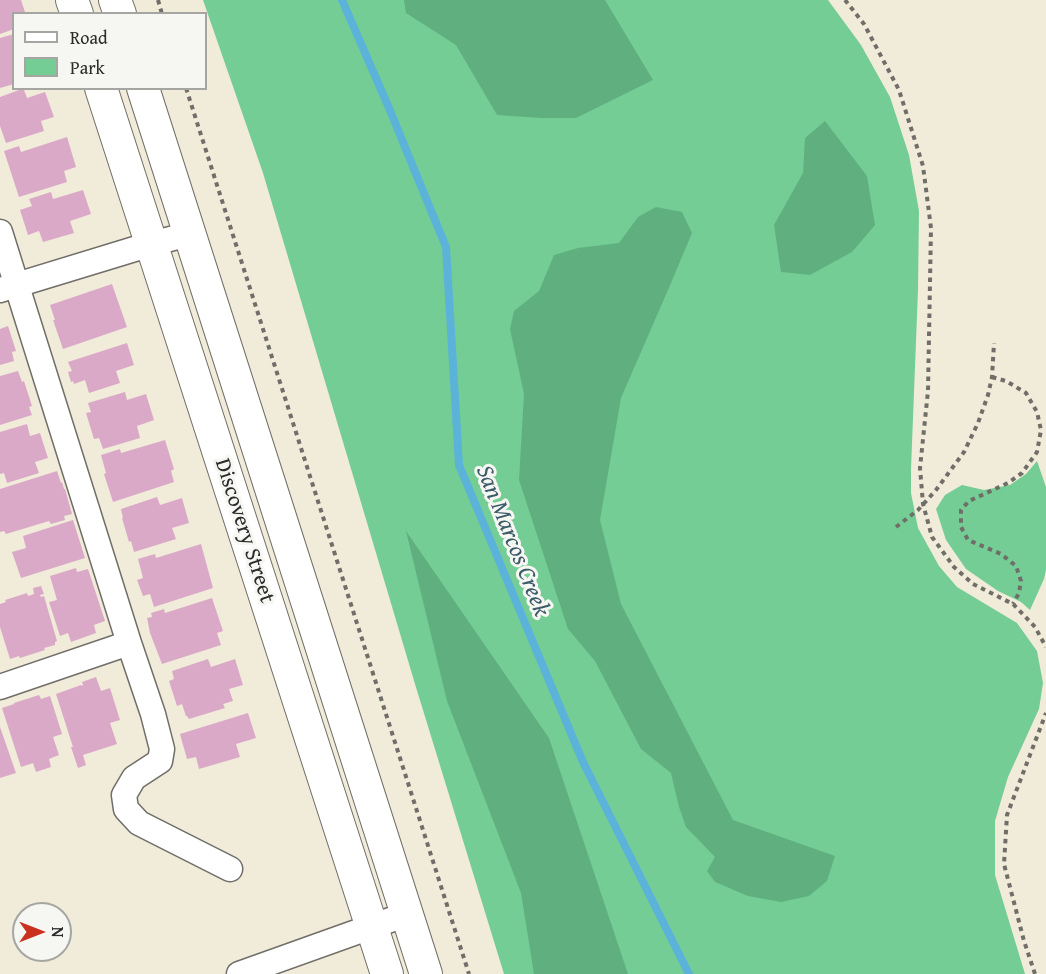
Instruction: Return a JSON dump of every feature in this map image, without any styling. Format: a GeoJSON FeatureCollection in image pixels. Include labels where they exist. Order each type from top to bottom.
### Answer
{"type":"FeatureCollection","features":[{"type":"Feature","properties":{"kind":"main road","name":"Discovery Street"},"geometry":{"type":"LineString","coordinates":[[102,90],[387,974]]}},
{"type":"Feature","properties":{"kind":"main road","name":"Discovery Street"},"geometry":{"type":"LineString","coordinates":[[144,90],[426,974]]}},
{"type":"Feature","properties":{"kind":"street"},"geometry":{"type":"LineString","coordinates":[[0,232],[8,287],[153,714],[162,749],[160,761],[134,778],[124,795],[126,809],[139,823],[230,869]]}},
{"type":"Feature","properties":{"kind":"street"},"geometry":{"type":"LineString","coordinates":[[8,287],[189,234]]}},
{"type":"Feature","properties":{"kind":"street"},"geometry":{"type":"LineString","coordinates":[[0,687],[129,643]]}},
{"type":"Feature","properties":{"kind":"street"},"geometry":{"type":"LineString","coordinates":[[240,974],[407,914]]}},
{"type":"Feature","properties":{"kind":"path"},"geometry":{"type":"LineString","coordinates":[[845,0],[864,24],[899,90],[923,166],[931,228],[928,391],[920,468],[923,504],[932,537],[954,567],[973,584],[1013,604],[1035,627],[1046,647]]}},
{"type":"Feature","properties":{"kind":"path"},"geometry":{"type":"LineString","coordinates":[[187,90],[469,974]]}},
{"type":"Feature","properties":{"kind":"path"},"geometry":{"type":"LineString","coordinates":[[896,527],[918,510],[964,452],[988,395],[994,343]]}},
{"type":"Feature","properties":{"kind":"path"},"geometry":{"type":"LineString","coordinates":[[992,376],[1026,393],[1037,412],[1041,430],[1038,452],[1022,473],[1008,483],[969,501],[961,510],[961,527],[968,540],[1001,554],[1016,566],[1021,580],[1019,593],[1013,604]]}},
{"type":"Feature","properties":{"kind":"path"},"geometry":{"type":"LineString","coordinates":[[1035,974],[1004,864],[1007,815],[1046,713]]}},
{"type":"Feature","properties":{"kind":"green space"},"geometry":{"type":"Polygon","coordinates":[[[203,0],[828,0],[861,45],[890,97],[909,155],[919,211],[911,469],[911,493],[918,528],[939,566],[957,587],[1017,623],[1037,651],[1043,683],[1039,709],[1008,777],[995,821],[995,875],[1025,974],[504,974],[263,173],[203,0]]]}},
{"type":"Feature","properties":{"kind":"green space"},"geometry":{"type":"Polygon","coordinates":[[[404,0],[605,0],[653,80],[576,118],[497,115],[456,45],[406,13],[404,0]]]}},
{"type":"Feature","properties":{"kind":"green space"},"geometry":{"type":"Polygon","coordinates":[[[825,121],[867,176],[875,225],[852,252],[810,275],[781,272],[774,225],[803,173],[805,138],[825,121]]]}},
{"type":"Feature","properties":{"kind":"green space"},"geometry":{"type":"Polygon","coordinates":[[[656,207],[682,212],[692,233],[621,398],[600,520],[621,604],[733,820],[835,856],[827,881],[809,896],[781,902],[748,896],[715,882],[707,871],[715,857],[686,827],[671,773],[641,749],[595,661],[568,629],[519,480],[524,394],[510,329],[514,311],[539,291],[554,255],[578,248],[619,243],[638,217],[656,207]]]}},
{"type":"Feature","properties":{"kind":"green space"},"geometry":{"type":"Polygon","coordinates":[[[1037,461],[1046,487],[1046,570],[1030,610],[1021,602],[998,591],[966,569],[946,540],[936,509],[945,495],[962,485],[984,490],[1010,485],[1026,474],[1037,461]]]}},
{"type":"Feature","properties":{"kind":"green space"},"geometry":{"type":"Polygon","coordinates":[[[406,531],[549,738],[628,974],[534,974],[521,893],[447,701],[406,531]]]}},
{"type":"Feature","properties":{"kind":"building"},"geometry":{"type":"Polygon","coordinates":[[[0,0],[21,0],[25,12],[12,12],[12,30],[0,34],[0,0]]]}},
{"type":"Feature","properties":{"kind":"building"},"geometry":{"type":"Polygon","coordinates":[[[12,35],[12,85],[0,88],[0,38],[12,35]]]}},
{"type":"Feature","properties":{"kind":"building"},"geometry":{"type":"Polygon","coordinates":[[[24,90],[27,98],[45,92],[54,117],[41,121],[44,131],[6,143],[0,126],[0,97],[24,90]]]}},
{"type":"Feature","properties":{"kind":"building"},"geometry":{"type":"Polygon","coordinates":[[[67,137],[76,167],[64,171],[67,182],[19,197],[4,151],[19,146],[21,152],[67,137]]]}},
{"type":"Feature","properties":{"kind":"building"},"geometry":{"type":"Polygon","coordinates":[[[83,190],[91,214],[70,221],[74,233],[43,242],[39,231],[28,235],[20,210],[32,206],[29,199],[51,192],[53,199],[83,190]]]}},
{"type":"Feature","properties":{"kind":"building"},"geometry":{"type":"Polygon","coordinates":[[[112,284],[127,327],[63,349],[50,305],[112,284]]]}},
{"type":"Feature","properties":{"kind":"building"},"geometry":{"type":"Polygon","coordinates":[[[8,326],[16,351],[12,352],[14,361],[0,365],[0,329],[8,326]]]}},
{"type":"Feature","properties":{"kind":"building"},"geometry":{"type":"Polygon","coordinates":[[[127,343],[134,365],[116,371],[120,383],[89,393],[85,380],[74,384],[73,381],[71,382],[68,372],[72,371],[68,362],[127,343]]]}},
{"type":"Feature","properties":{"kind":"building"},"geometry":{"type":"Polygon","coordinates":[[[18,371],[22,382],[24,381],[32,406],[29,407],[32,415],[0,425],[0,376],[18,371]]]}},
{"type":"Feature","properties":{"kind":"building"},"geometry":{"type":"Polygon","coordinates":[[[125,392],[127,400],[146,394],[154,420],[137,426],[140,438],[103,449],[99,438],[94,439],[86,413],[91,412],[88,403],[125,392]]]}},
{"type":"Feature","properties":{"kind":"building"},"geometry":{"type":"Polygon","coordinates":[[[27,424],[30,436],[40,433],[48,458],[35,462],[39,473],[7,483],[4,473],[0,474],[0,432],[27,424]]]}},
{"type":"Feature","properties":{"kind":"building"},"geometry":{"type":"Polygon","coordinates":[[[165,440],[174,469],[171,471],[174,482],[113,502],[101,455],[120,449],[121,453],[165,440]]]}},
{"type":"Feature","properties":{"kind":"building"},"geometry":{"type":"Polygon","coordinates":[[[57,471],[72,514],[64,516],[65,520],[51,524],[49,521],[6,534],[4,531],[0,532],[0,489],[57,471]]]}},
{"type":"Feature","properties":{"kind":"building"},"geometry":{"type":"Polygon","coordinates":[[[157,497],[160,505],[182,498],[189,523],[172,528],[176,539],[134,552],[131,541],[129,542],[121,509],[157,497]]]}},
{"type":"Feature","properties":{"kind":"building"},"geometry":{"type":"Polygon","coordinates":[[[73,520],[85,558],[21,578],[12,552],[26,548],[23,536],[73,520]]]}},
{"type":"Feature","properties":{"kind":"building"},"geometry":{"type":"Polygon","coordinates":[[[201,544],[213,588],[154,607],[150,594],[143,596],[137,580],[143,578],[138,559],[155,554],[156,558],[201,544]]]}},
{"type":"Feature","properties":{"kind":"building"},"geometry":{"type":"Polygon","coordinates":[[[76,568],[77,572],[88,569],[105,621],[94,625],[96,633],[71,642],[68,633],[60,636],[49,602],[57,600],[50,576],[76,568]]]}},
{"type":"Feature","properties":{"kind":"building"},"geometry":{"type":"Polygon","coordinates":[[[41,586],[44,594],[40,595],[44,596],[57,641],[55,645],[44,648],[45,650],[10,659],[0,627],[0,604],[6,602],[5,600],[27,593],[28,596],[34,594],[33,588],[41,586]]]}},
{"type":"Feature","properties":{"kind":"building"},"geometry":{"type":"Polygon","coordinates":[[[212,598],[223,631],[217,633],[221,645],[162,664],[147,618],[152,617],[151,613],[164,609],[165,613],[212,598]]]}},
{"type":"Feature","properties":{"kind":"building"},"geometry":{"type":"Polygon","coordinates":[[[208,659],[211,667],[235,659],[243,685],[229,689],[233,701],[223,704],[225,708],[189,719],[182,704],[177,706],[169,681],[174,679],[172,671],[208,659]]]}},
{"type":"Feature","properties":{"kind":"building"},"geometry":{"type":"Polygon","coordinates":[[[96,677],[101,691],[110,688],[120,720],[110,723],[117,744],[83,755],[86,765],[78,768],[56,694],[82,686],[82,682],[96,677]]]}},
{"type":"Feature","properties":{"kind":"building"},"geometry":{"type":"Polygon","coordinates":[[[39,695],[41,699],[50,696],[62,734],[53,737],[59,755],[49,759],[51,767],[36,772],[33,763],[21,767],[2,708],[39,695]]]}},
{"type":"Feature","properties":{"kind":"building"},"geometry":{"type":"Polygon","coordinates":[[[248,713],[256,738],[236,744],[240,757],[199,769],[196,757],[187,759],[180,734],[248,713]]]}},
{"type":"Feature","properties":{"kind":"building"},"geometry":{"type":"Polygon","coordinates":[[[0,727],[16,773],[0,778],[0,727]]]}},
{"type":"Feature","properties":{"kind":"waterway","name":"San Marcos Creek"},"geometry":{"type":"LineString","coordinates":[[342,0],[446,247],[459,465],[583,762],[689,974]]}}]}
